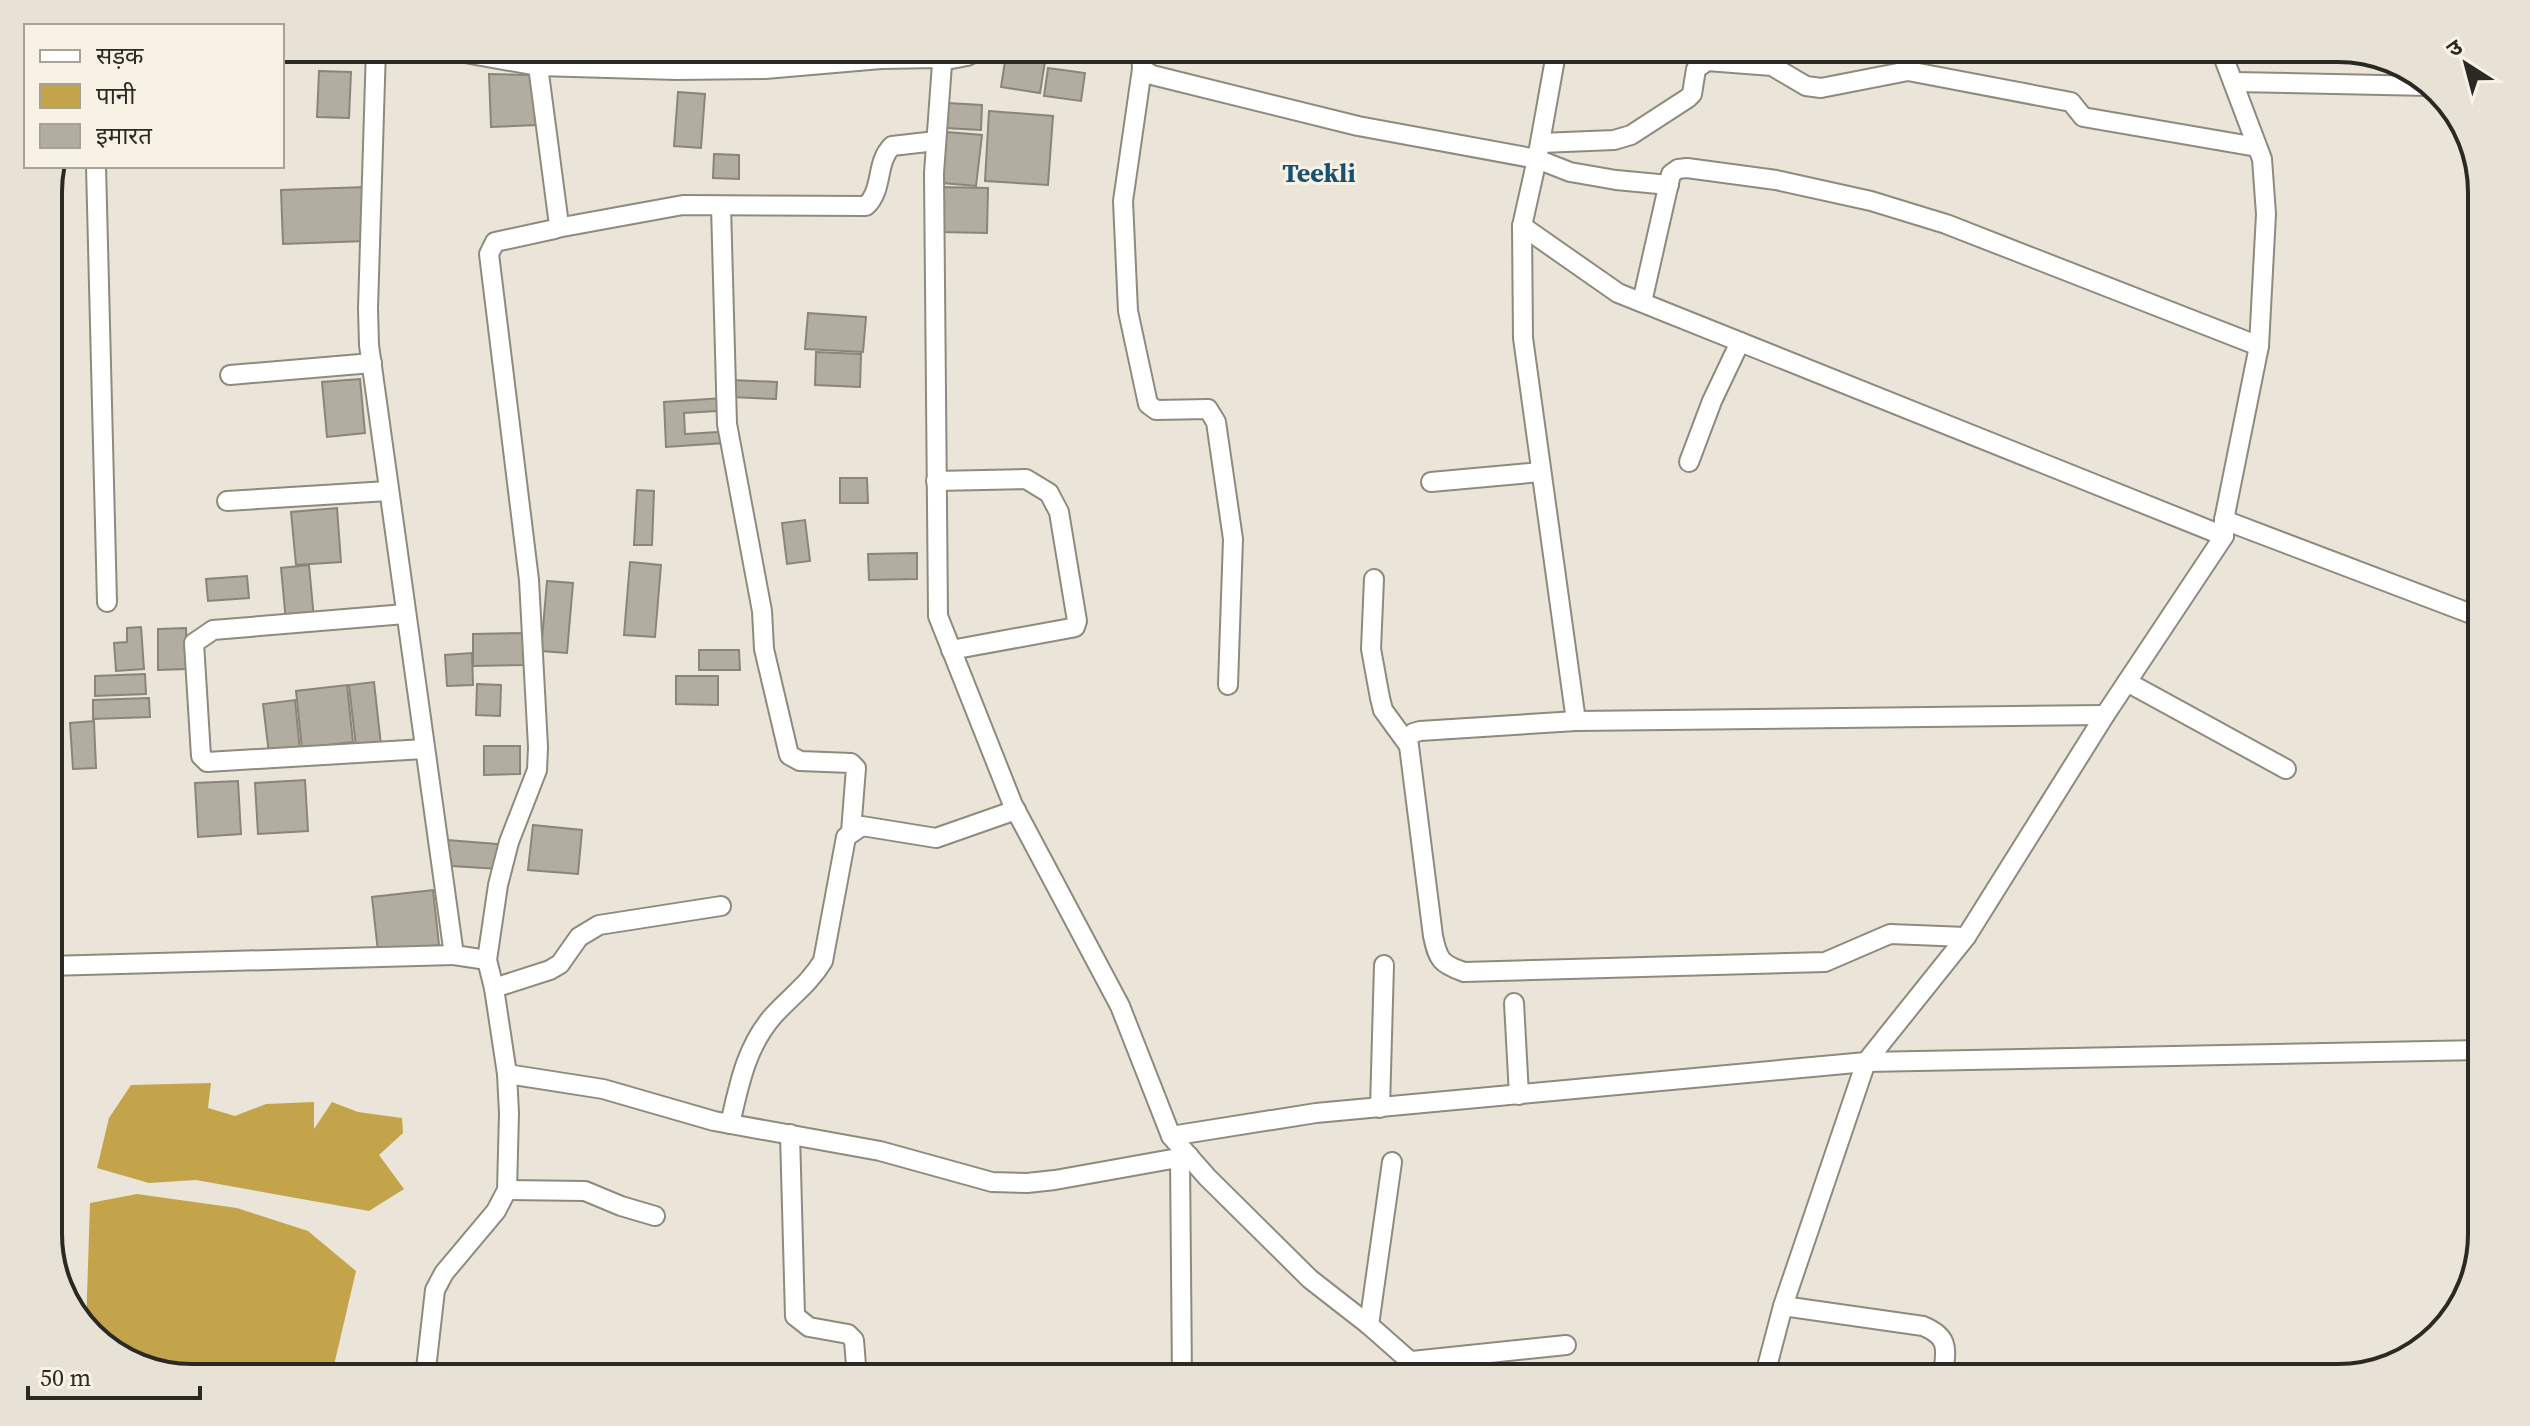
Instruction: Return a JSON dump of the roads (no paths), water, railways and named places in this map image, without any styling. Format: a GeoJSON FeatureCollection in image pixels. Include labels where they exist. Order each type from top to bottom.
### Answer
{"type":"FeatureCollection","features":[{"type":"Feature","properties":{"kind":"street"},"geometry":{"type":"LineString","coordinates":[[376,62],[368,308],[372,363],[454,955]]}},
{"type":"Feature","properties":{"kind":"street"},"geometry":{"type":"LineString","coordinates":[[516,62],[538,66],[677,70],[736,69],[799,62]]}},
{"type":"Feature","properties":{"kind":"street"},"geometry":{"type":"LineString","coordinates":[[941,62],[936,141],[938,616],[1016,810],[1120,1006],[1171,1136],[1185,1157],[1310,1279],[1415,1364]]}},
{"type":"Feature","properties":{"kind":"street"},"geometry":{"type":"LineString","coordinates":[[1142,62],[1123,201],[1128,311],[1148,404],[1156,410],[1208,409],[1216,422],[1233,539],[1228,685]]}},
{"type":"Feature","properties":{"kind":"street"},"geometry":{"type":"LineString","coordinates":[[1555,62],[1522,226],[1523,338],[1576,721]]}},
{"type":"Feature","properties":{"kind":"street"},"geometry":{"type":"LineString","coordinates":[[1142,69],[1152,75],[1358,126],[1539,151],[1631,135],[1688,98],[1692,94],[1696,69],[1706,62]]}},
{"type":"Feature","properties":{"kind":"street"},"geometry":{"type":"LineString","coordinates":[[1720,62],[1772,66],[1806,86],[1821,88],[1908,71],[2071,102],[2083,117],[2257,147]]}},
{"type":"Feature","properties":{"kind":"street"},"geometry":{"type":"LineString","coordinates":[[1768,1364],[1783,1306],[1866,1062],[1966,937],[2224,528],[2259,346],[2266,214],[2262,159],[2225,62]]}},
{"type":"Feature","properties":{"kind":"street"},"geometry":{"type":"LineString","coordinates":[[538,66],[559,223],[557,228]]}},
{"type":"Feature","properties":{"kind":"street"},"geometry":{"type":"LineString","coordinates":[[2233,82],[2412,86]]}},
{"type":"Feature","properties":{"kind":"street"},"geometry":{"type":"LineString","coordinates":[[427,1364],[435,1290],[444,1273],[496,1211],[507,1190],[507,1074],[487,960],[498,885],[509,842],[537,770],[529,580],[489,254],[495,242],[683,205],[866,206],[879,181],[882,159],[892,146],[936,141]]}},
{"type":"Feature","properties":{"kind":"street"},"geometry":{"type":"LineString","coordinates":[[1539,151],[1570,172],[1669,185]]}},
{"type":"Feature","properties":{"kind":"street"},"geometry":{"type":"LineString","coordinates":[[96,168],[107,602]]}},
{"type":"Feature","properties":{"kind":"street"},"geometry":{"type":"LineString","coordinates":[[1642,302],[1673,172],[1687,168],[1776,180],[1871,201],[1946,224],[2259,346]]}},
{"type":"Feature","properties":{"kind":"street"},"geometry":{"type":"LineString","coordinates":[[721,206],[727,424],[762,611],[764,649],[789,755],[800,761],[851,763],[856,768],[851,832]]}},
{"type":"Feature","properties":{"kind":"street"},"geometry":{"type":"LineString","coordinates":[[1522,226],[1618,293],[2224,528],[2468,613]]}},
{"type":"Feature","properties":{"kind":"street"},"geometry":{"type":"LineString","coordinates":[[1689,462],[1712,401],[1740,342]]}},
{"type":"Feature","properties":{"kind":"street"},"geometry":{"type":"LineString","coordinates":[[230,375],[372,363]]}},
{"type":"Feature","properties":{"kind":"street"},"geometry":{"type":"LineString","coordinates":[[1431,482],[1541,472]]}},
{"type":"Feature","properties":{"kind":"street"},"geometry":{"type":"LineString","coordinates":[[936,481],[1026,479],[1049,493],[1059,512],[1077,621],[1071,628],[951,650]]}},
{"type":"Feature","properties":{"kind":"street"},"geometry":{"type":"LineString","coordinates":[[227,501],[388,491]]}},
{"type":"Feature","properties":{"kind":"street"},"geometry":{"type":"LineString","coordinates":[[1374,579],[1371,649],[1380,698],[1383,710],[1407,743]]}},
{"type":"Feature","properties":{"kind":"street"},"geometry":{"type":"LineString","coordinates":[[405,614],[213,630],[202,636],[194,643],[201,756],[207,762],[424,749]]}},
{"type":"Feature","properties":{"kind":"street"},"geometry":{"type":"LineString","coordinates":[[2127,682],[2286,769]]}},
{"type":"Feature","properties":{"kind":"street"},"geometry":{"type":"LineString","coordinates":[[1966,937],[1890,934],[1825,962],[1464,972],[1445,966],[1436,952],[1433,936],[1407,743],[1410,735],[1420,731],[1576,721],[2105,715]]}},
{"type":"Feature","properties":{"kind":"street"},"geometry":{"type":"LineString","coordinates":[[730,1124],[739,1082],[756,1038],[774,1015],[812,979],[823,961],[846,837],[862,826],[869,826],[936,838],[1016,810]]}},
{"type":"Feature","properties":{"kind":"street"},"geometry":{"type":"LineString","coordinates":[[494,988],[550,970],[560,964],[579,937],[599,925],[721,906]]}},
{"type":"Feature","properties":{"kind":"street"},"geometry":{"type":"LineString","coordinates":[[62,966],[454,955],[487,960]]}},
{"type":"Feature","properties":{"kind":"street"},"geometry":{"type":"LineString","coordinates":[[1380,1108],[1384,965]]}},
{"type":"Feature","properties":{"kind":"street"},"geometry":{"type":"LineString","coordinates":[[1514,1003],[1519,1095]]}},
{"type":"Feature","properties":{"kind":"street"},"geometry":{"type":"LineString","coordinates":[[1171,1136],[1316,1113],[1866,1062],[2468,1050]]}},
{"type":"Feature","properties":{"kind":"street"},"geometry":{"type":"LineString","coordinates":[[507,1074],[603,1089],[730,1124],[880,1151],[992,1182],[1027,1183],[1185,1157]]}},
{"type":"Feature","properties":{"kind":"street"},"geometry":{"type":"LineString","coordinates":[[790,1134],[795,1316],[809,1327],[848,1334],[854,1340],[856,1364]]}},
{"type":"Feature","properties":{"kind":"street"},"geometry":{"type":"LineString","coordinates":[[1182,1364],[1185,1157]]}},
{"type":"Feature","properties":{"kind":"street"},"geometry":{"type":"LineString","coordinates":[[1369,1325],[1392,1162]]}},
{"type":"Feature","properties":{"kind":"street"},"geometry":{"type":"LineString","coordinates":[[507,1190],[585,1191],[655,1216]]}},
{"type":"Feature","properties":{"kind":"street"},"geometry":{"type":"LineString","coordinates":[[1783,1306],[1923,1326],[1938,1332],[1946,1344],[1944,1364]]}},
{"type":"Feature","properties":{"kind":"street"},"geometry":{"type":"LineString","coordinates":[[1412,1361],[1566,1345]]}},
{"type":"Feature","properties":{"kind":"water"},"geometry":{"type":"Polygon","coordinates":[[[211,1083],[208,1108],[235,1116],[266,1104],[314,1102],[314,1129],[332,1102],[358,1112],[402,1118],[403,1133],[379,1155],[404,1189],[369,1211],[196,1180],[149,1183],[97,1168],[109,1118],[131,1085],[211,1083]]]}},
{"type":"Feature","properties":{"kind":"water"},"geometry":{"type":"Polygon","coordinates":[[[137,1194],[237,1208],[308,1231],[356,1271],[334,1364],[175,1363],[127,1347],[100,1326],[87,1309],[90,1203],[137,1194]]]}},
{"type":"Feature","properties":{"kind":"district","name":"Teekli"},"geometry":{"type":"Point","coordinates":[1319,173]}}]}
